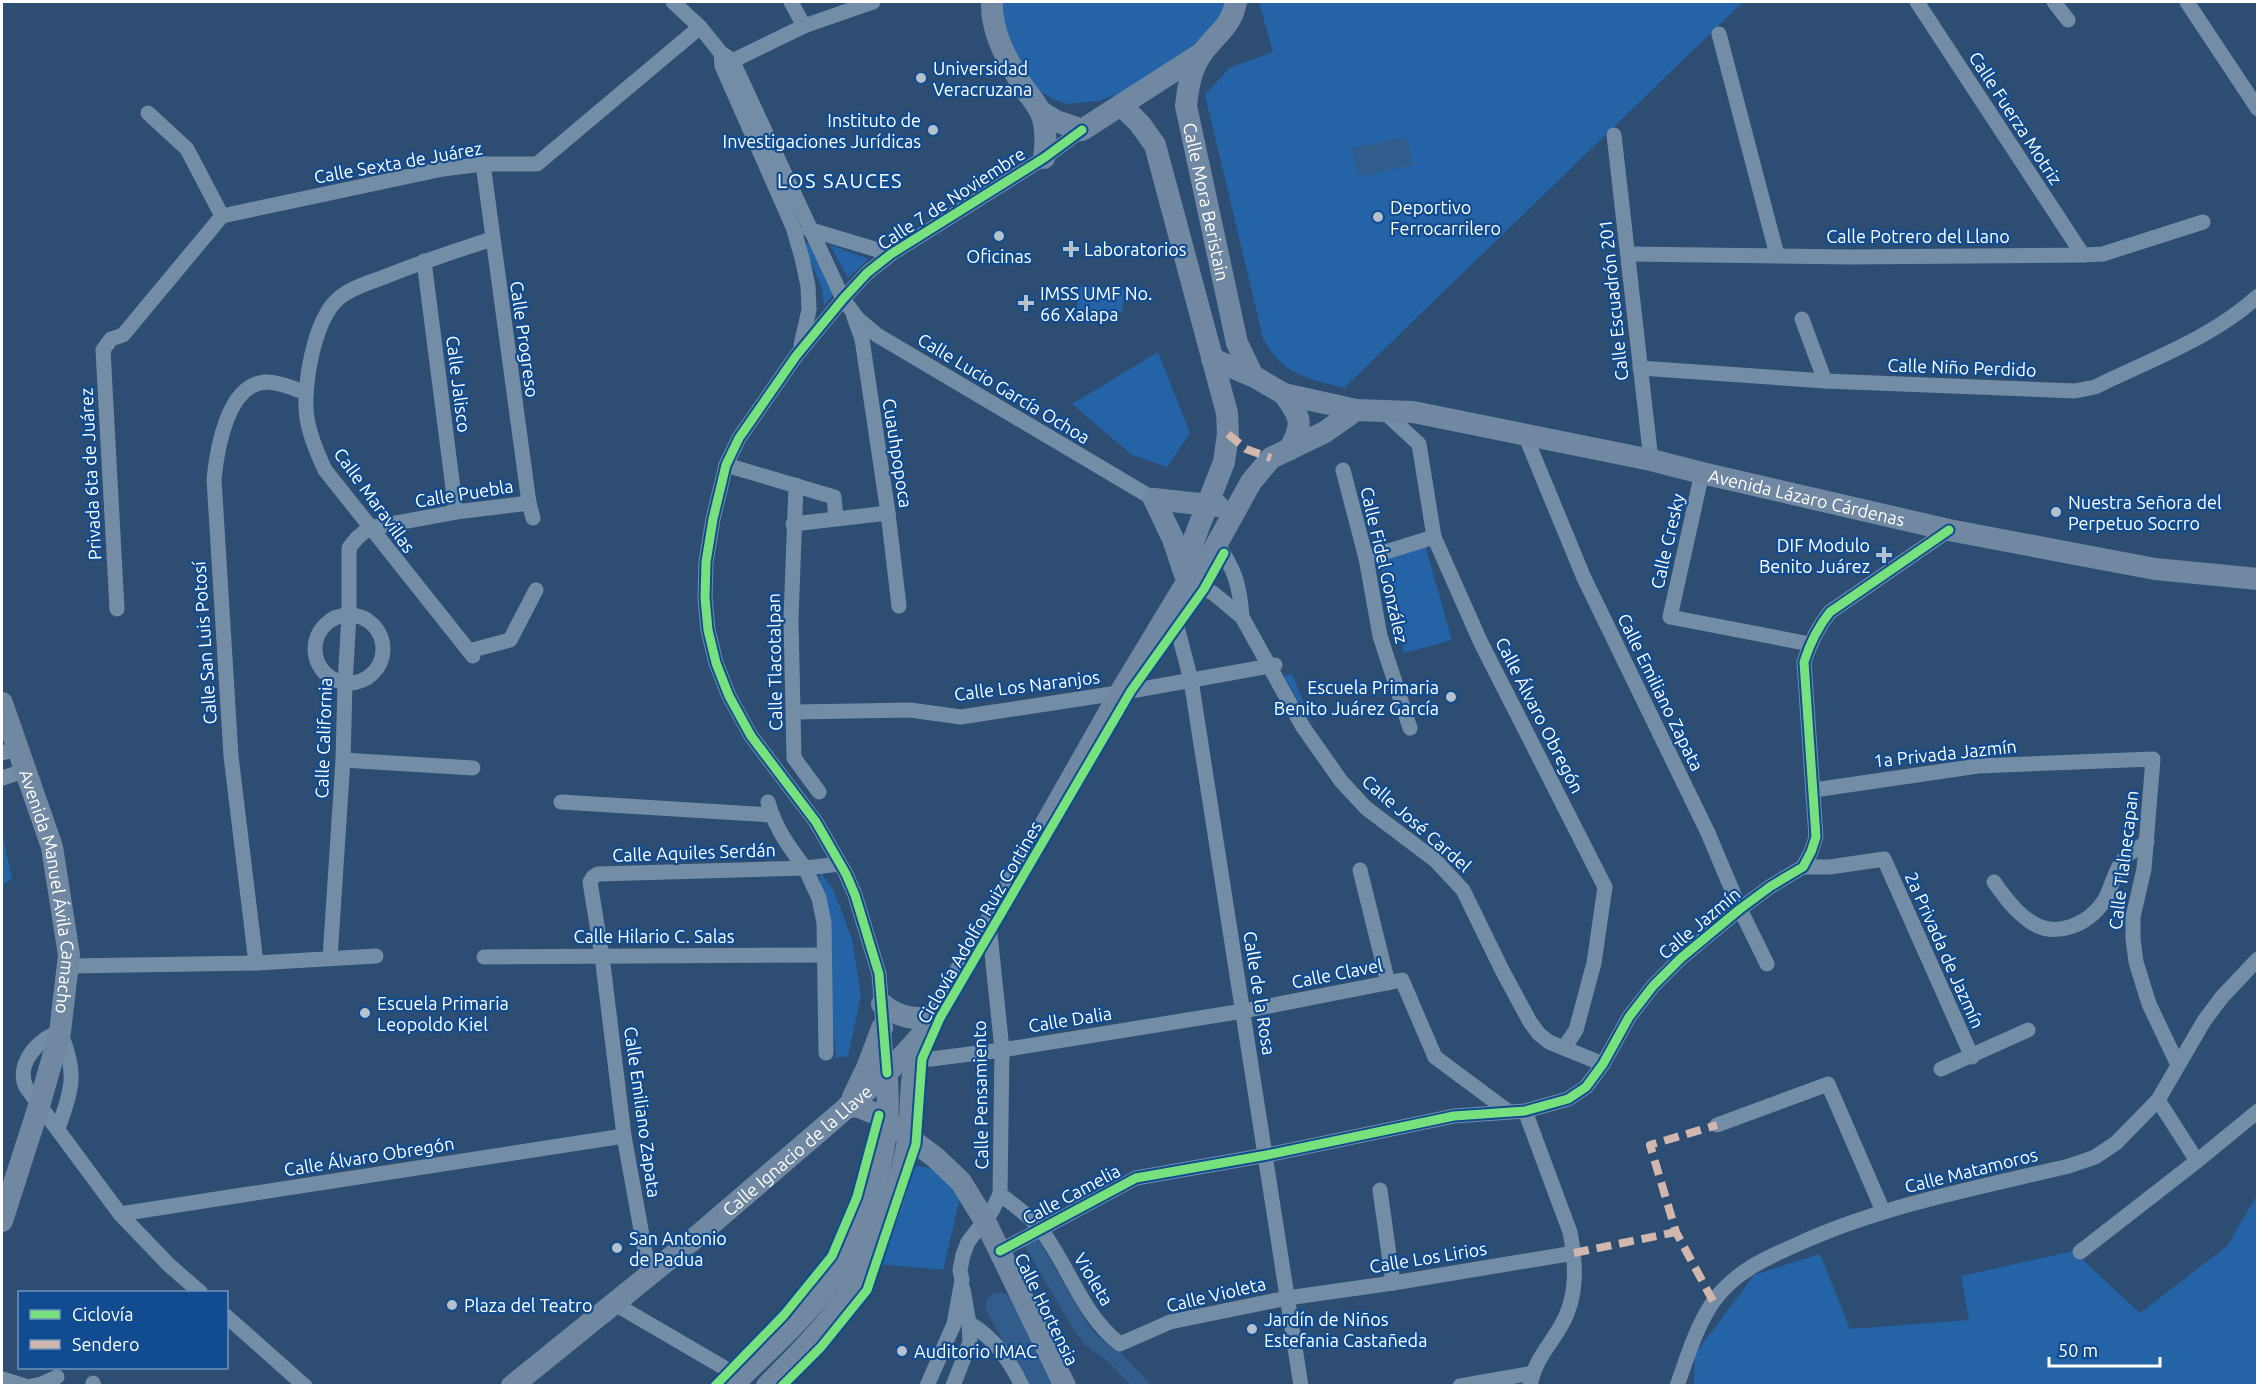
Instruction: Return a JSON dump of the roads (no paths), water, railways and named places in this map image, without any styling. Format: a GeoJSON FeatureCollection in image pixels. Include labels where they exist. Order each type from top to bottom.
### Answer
{"type":"FeatureCollection","features":[{"type":"Feature","properties":{"kind":"main road"},"geometry":{"type":"LineString","coordinates":[[992,2],[1001,46],[1017,77],[1041,112],[1056,121],[1082,130]]}},
{"type":"Feature","properties":{"kind":"main road","name":"Calle Mora Beristain"},"geometry":{"type":"LineString","coordinates":[[1236,2],[1233,14],[1223,31],[1202,53],[1188,83],[1186,106],[1237,343],[1253,376]]}},
{"type":"Feature","properties":{"kind":"main road","name":"Calle 7 de Noviembre"},"geometry":{"type":"LineString","coordinates":[[1082,130],[1202,53]]}},
{"type":"Feature","properties":{"kind":"main road","name":"Calle Mora Beristain"},"geometry":{"type":"LineString","coordinates":[[1121,105],[1140,124],[1155,145],[1227,413],[1228,434],[1224,462],[1206,505]]}},
{"type":"Feature","properties":{"kind":"main road"},"geometry":{"type":"LineString","coordinates":[[1041,112],[1046,141],[1044,158]]}},
{"type":"Feature","properties":{"kind":"main road"},"geometry":{"type":"LineString","coordinates":[[1212,359],[1253,376],[1284,394],[1299,415],[1298,434],[1289,450]]}},
{"type":"Feature","properties":{"kind":"main road","name":"Avenida Lázaro Cárdenas"},"geometry":{"type":"LineString","coordinates":[[1284,394],[1356,410],[1413,412],[1651,460],[1702,474],[1949,530],[2155,569],[2258,579]]}},
{"type":"Feature","properties":{"kind":"main road"},"geometry":{"type":"LineString","coordinates":[[736,1381],[795,1324],[833,1279],[857,1234],[872,1193],[901,1063],[933,1017],[989,924],[1120,693],[1187,582],[1204,567],[1251,482],[1271,458],[1325,432],[1356,410]]}},
{"type":"Feature","properties":{"kind":"main road"},"geometry":{"type":"LineString","coordinates":[[1154,499],[1236,507]]}},
{"type":"Feature","properties":{"kind":"main road"},"geometry":{"type":"LineString","coordinates":[[1154,499],[1173,539],[1187,582]]}},
{"type":"Feature","properties":{"kind":"main road"},"geometry":{"type":"LineString","coordinates":[[1187,582],[1187,556],[1206,505]]}},
{"type":"Feature","properties":{"kind":"main road","name":"Avenida Manuel Ávila Camacho"},"geometry":{"type":"LineString","coordinates":[[2,703],[9,751],[24,771],[52,847],[65,920],[69,966],[60,1032],[2,1221]]}},
{"type":"Feature","properties":{"kind":"main road"},"geometry":{"type":"LineString","coordinates":[[882,1004],[905,1017],[914,1019],[933,1017]]}},
{"type":"Feature","properties":{"kind":"main road"},"geometry":{"type":"LineString","coordinates":[[848,1106],[867,1068],[882,1028]]}},
{"type":"Feature","properties":{"kind":"main road"},"geometry":{"type":"LineString","coordinates":[[767,1386],[811,1341],[840,1305],[869,1257],[896,1189],[908,1139],[901,1063]]}},
{"type":"Feature","properties":{"kind":"main road","name":"Calle Ignacio de la Llave"},"geometry":{"type":"LineString","coordinates":[[512,1386],[695,1238],[901,1063]]}},
{"type":"Feature","properties":{"kind":"main road","name":"Calle Hortensia"},"geometry":{"type":"LineString","coordinates":[[848,1106],[869,1110],[887,1122],[949,1170],[974,1200],[1065,1386]]}},
{"type":"Feature","properties":{"kind":"main road"},"geometry":{"type":"LineString","coordinates":[[795,1324],[811,1341]]}},
{"type":"Feature","properties":{"kind":"street"},"geometry":{"type":"LineString","coordinates":[[673,2],[700,27],[725,60],[793,227],[802,258],[809,298],[808,322],[796,357],[739,438],[726,465],[706,562],[705,598],[708,630],[716,663],[729,696],[752,736],[816,822],[855,895],[879,974],[882,1028],[901,1063]]}},
{"type":"Feature","properties":{"kind":"street"},"geometry":{"type":"LineString","coordinates":[[791,2],[804,27]]}},
{"type":"Feature","properties":{"kind":"street"},"geometry":{"type":"LineString","coordinates":[[725,60],[804,27],[873,2]]}},
{"type":"Feature","properties":{"kind":"street","name":"Calle Fuerza Motriz"},"geometry":{"type":"LineString","coordinates":[[1917,2],[2083,255]]}},
{"type":"Feature","properties":{"kind":"street"},"geometry":{"type":"LineString","coordinates":[[2055,2],[2068,20]]}},
{"type":"Feature","properties":{"kind":"street"},"geometry":{"type":"LineString","coordinates":[[2187,2],[2258,109]]}},
{"type":"Feature","properties":{"kind":"street","name":"Calle Sexta de Juárez"},"geometry":{"type":"LineString","coordinates":[[222,216],[443,169],[483,164],[537,164],[700,27]]}},
{"type":"Feature","properties":{"kind":"street"},"geometry":{"type":"LineString","coordinates":[[1719,34],[1777,255]]}},
{"type":"Feature","properties":{"kind":"street","name":"Cuauhpopoca"},"geometry":{"type":"LineString","coordinates":[[725,60],[813,230],[862,339],[888,513],[899,606]]}},
{"type":"Feature","properties":{"kind":"street"},"geometry":{"type":"LineString","coordinates":[[148,113],[187,149],[222,216]]}},
{"type":"Feature","properties":{"kind":"street","name":"Calle 7 de Noviembre"},"geometry":{"type":"LineString","coordinates":[[796,357],[847,304],[867,273],[891,254],[1044,158],[1082,130]]}},
{"type":"Feature","properties":{"kind":"street","name":"Calle Escuadrón 201"},"geometry":{"type":"LineString","coordinates":[[1614,135],[1651,460]]}},
{"type":"Feature","properties":{"kind":"street","name":"Calle Progreso"},"geometry":{"type":"LineString","coordinates":[[483,164],[529,503],[533,518]]}},
{"type":"Feature","properties":{"kind":"street","name":"Privada 6ta de Juárez"},"geometry":{"type":"LineString","coordinates":[[117,609],[103,350],[111,339],[123,334],[222,216]]}},
{"type":"Feature","properties":{"kind":"street","name":"Calle Potrero del Llano"},"geometry":{"type":"LineString","coordinates":[[1628,254],[2103,254],[2203,222]]}},
{"type":"Feature","properties":{"kind":"street"},"geometry":{"type":"LineString","coordinates":[[793,227],[813,230],[891,254]]}},
{"type":"Feature","properties":{"kind":"street","name":"Calle Maravillas"},"geometry":{"type":"LineString","coordinates":[[492,239],[424,261],[349,290],[337,299],[328,310],[314,345],[306,393],[307,417],[313,444],[325,470],[471,654],[510,640],[536,590]]}},
{"type":"Feature","properties":{"kind":"street","name":"Calle Jalisco"},"geometry":{"type":"LineString","coordinates":[[424,261],[456,513]]}},
{"type":"Feature","properties":{"kind":"street","name":"Calle Niño Perdido"},"geometry":{"type":"LineString","coordinates":[[1640,368],[1825,381],[2075,391],[2095,387],[2213,330],[2258,296]]}},
{"type":"Feature","properties":{"kind":"street","name":"Calle Lucio García Ochoa"},"geometry":{"type":"LineString","coordinates":[[847,304],[877,335],[1154,499]]}},
{"type":"Feature","properties":{"kind":"street"},"geometry":{"type":"LineString","coordinates":[[1802,320],[1825,381]]}},
{"type":"Feature","properties":{"kind":"street","name":"Calle San Luis Potosí"},"geometry":{"type":"LineString","coordinates":[[256,963],[231,756],[214,479],[218,449],[226,420],[236,401],[249,388],[263,382],[281,384],[306,393]]}},
{"type":"Feature","properties":{"kind":"street","name":"Calle Álvaro Obregón"},"geometry":{"type":"LineString","coordinates":[[1382,410],[1419,444],[1434,537],[1481,644],[1605,887],[1594,963],[1576,1030],[1564,1048]]}},
{"type":"Feature","properties":{"kind":"street","name":"Calle Emiliano Zapata"},"geometry":{"type":"LineString","coordinates":[[1525,435],[1584,578],[1708,833],[1740,909],[1767,964]]}},
{"type":"Feature","properties":{"kind":"street"},"geometry":{"type":"LineString","coordinates":[[726,465],[834,497],[836,518]]}},
{"type":"Feature","properties":{"kind":"street","name":"Calle Fidel González"},"geometry":{"type":"LineString","coordinates":[[1343,470],[1366,558],[1380,636],[1410,728]]}},
{"type":"Feature","properties":{"kind":"street","name":"Calle Cresky"},"geometry":{"type":"LineString","coordinates":[[1702,474],[1670,617],[1810,644]]}},
{"type":"Feature","properties":{"kind":"street","name":"Calle Tlacotalpan"},"geometry":{"type":"LineString","coordinates":[[796,486],[791,619],[795,712],[794,758],[819,792]]}},
{"type":"Feature","properties":{"kind":"street","name":"Calle Puebla"},"geometry":{"type":"LineString","coordinates":[[369,528],[529,503]]}},
{"type":"Feature","properties":{"kind":"street"},"geometry":{"type":"LineString","coordinates":[[794,524],[888,513]]}},
{"type":"Feature","properties":{"kind":"street","name":"Calle California"},"geometry":{"type":"LineString","coordinates":[[330,958],[343,760],[349,615],[349,548],[369,528]]}},
{"type":"Feature","properties":{"kind":"street"},"geometry":{"type":"LineString","coordinates":[[1803,867],[1816,837],[1804,662],[1810,644],[1817,629],[1830,612],[1949,530]]}},
{"type":"Feature","properties":{"kind":"street"},"geometry":{"type":"LineString","coordinates":[[1366,558],[1434,537]]}},
{"type":"Feature","properties":{"kind":"street","name":"Calle José Cardel"},"geometry":{"type":"LineString","coordinates":[[1216,543],[1228,559],[1240,590],[1242,617]]}},
{"type":"Feature","properties":{"kind":"street","name":"Calle José Cardel"},"geometry":{"type":"LineString","coordinates":[[1187,582],[1213,592],[1242,617],[1271,665],[1303,728],[1341,782],[1366,808],[1435,860],[1463,890],[1530,1022],[1539,1034],[1549,1042],[1603,1064]]}},
{"type":"Feature","properties":{"kind":"street","name":"Calle de la Rosa"},"geometry":{"type":"LineString","coordinates":[[1172,608],[1191,680],[1267,1155],[1301,1386]]}},
{"type":"Feature","properties":{"kind":"street"},"geometry":{"type":"LineString","coordinates":[[349,615],[368,621],[376,628],[383,647],[379,666],[373,675],[355,684],[345,684],[324,674],[317,664],[314,653],[315,641],[327,622],[338,616],[349,615]]}},
{"type":"Feature","properties":{"kind":"street","name":"Calle Los Naranjos"},"geometry":{"type":"LineString","coordinates":[[795,712],[910,710],[960,717],[1120,693],[1271,665]]}},
{"type":"Feature","properties":{"kind":"street","name":"1a Privada Jazmín"},"geometry":{"type":"LineString","coordinates":[[1814,790],[1978,766],[2153,759]]}},
{"type":"Feature","properties":{"kind":"street","name":"Calle Tlalnecapan"},"geometry":{"type":"LineString","coordinates":[[2153,759],[2144,869],[2133,918],[2136,962],[2149,1004],[2178,1065]]}},
{"type":"Feature","properties":{"kind":"street"},"geometry":{"type":"LineString","coordinates":[[343,760],[473,768]]}},
{"type":"Feature","properties":{"kind":"street"},"geometry":{"type":"LineString","coordinates":[[2,778],[24,771]]}},
{"type":"Feature","properties":{"kind":"street"},"geometry":{"type":"LineString","coordinates":[[561,802],[770,808],[786,844],[805,868],[819,898],[824,923],[826,1053]]}},
{"type":"Feature","properties":{"kind":"street"},"geometry":{"type":"LineString","coordinates":[[1994,882],[2010,904],[2030,922],[2050,930],[2070,928],[2088,920],[2104,901],[2124,858],[2147,842]]}},
{"type":"Feature","properties":{"kind":"street","name":"2a Privada de Jazmín"},"geometry":{"type":"LineString","coordinates":[[1803,867],[1830,867],[1884,859],[1972,1057]]}},
{"type":"Feature","properties":{"kind":"street"},"geometry":{"type":"LineString","coordinates":[[805,868],[840,864]]}},
{"type":"Feature","properties":{"kind":"street","name":"Calle Jazmín"},"geometry":{"type":"LineString","coordinates":[[1267,1155],[1454,1116],[1526,1111],[1568,1099],[1586,1088],[1603,1064],[1629,1017],[1653,986],[1681,958],[1740,909],[1771,886],[1803,867]]}},
{"type":"Feature","properties":{"kind":"street","name":"Calle Aquiles Serdán"},"geometry":{"type":"LineString","coordinates":[[602,956],[590,882],[598,874],[805,868]]}},
{"type":"Feature","properties":{"kind":"street"},"geometry":{"type":"LineString","coordinates":[[1360,870],[1395,982],[1435,1057],[1509,1112]]}},
{"type":"Feature","properties":{"kind":"street","name":"Calle Pensamiento"},"geometry":{"type":"LineString","coordinates":[[989,924],[1002,1050],[1000,1194]]}},
{"type":"Feature","properties":{"kind":"street","name":"Calle Hilario C. Salas"},"geometry":{"type":"LineString","coordinates":[[484,957],[824,955]]}},
{"type":"Feature","properties":{"kind":"street"},"geometry":{"type":"LineString","coordinates":[[69,966],[256,963],[376,956]]}},
{"type":"Feature","properties":{"kind":"street","name":"Calle Emiliano Zapata"},"geometry":{"type":"LineString","coordinates":[[602,956],[624,1136],[649,1274]]}},
{"type":"Feature","properties":{"kind":"street","name":"Calle Matamoros"},"geometry":{"type":"LineString","coordinates":[[1677,1386],[1699,1327],[1713,1301],[1734,1278],[1758,1262],[1828,1230],[1882,1211],[2069,1166],[2095,1157],[2116,1143],[2158,1100],[2204,1021],[2222,997],[2258,959]]}},
{"type":"Feature","properties":{"kind":"street","name":"Calle Clavel"},"geometry":{"type":"LineString","coordinates":[[1243,1011],[1395,982]]}},
{"type":"Feature","properties":{"kind":"street","name":"Calle Dalia"},"geometry":{"type":"LineString","coordinates":[[901,1063],[1002,1050],[1243,1011]]}},
{"type":"Feature","properties":{"kind":"street"},"geometry":{"type":"LineString","coordinates":[[1941,1070],[2028,1030]]}},
{"type":"Feature","properties":{"kind":"street"},"geometry":{"type":"LineString","coordinates":[[58,1129],[72,1081],[69,1053],[60,1032]]}},
{"type":"Feature","properties":{"kind":"street"},"geometry":{"type":"LineString","coordinates":[[1717,1125],[1828,1084],[1882,1211]]}},
{"type":"Feature","properties":{"kind":"street"},"geometry":{"type":"LineString","coordinates":[[2158,1100],[2197,1161]]}},
{"type":"Feature","properties":{"kind":"street"},"geometry":{"type":"LineString","coordinates":[[39,1106],[120,1214],[198,1291]]}},
{"type":"Feature","properties":{"kind":"street"},"geometry":{"type":"LineString","coordinates":[[1460,1386],[1532,1379],[1540,1354],[1562,1325],[1572,1305],[1574,1253],[1570,1232],[1526,1111]]}},
{"type":"Feature","properties":{"kind":"street"},"geometry":{"type":"LineString","coordinates":[[2080,1252],[2258,1111]]}},
{"type":"Feature","properties":{"kind":"street","name":"Calle Álvaro Obregón"},"geometry":{"type":"LineString","coordinates":[[120,1214],[624,1136]]}},
{"type":"Feature","properties":{"kind":"street","name":"Calle Camelia"},"geometry":{"type":"LineString","coordinates":[[1000,1251],[1136,1178],[1267,1155]]}},
{"type":"Feature","properties":{"kind":"street"},"geometry":{"type":"LineString","coordinates":[[1380,1190],[1393,1283]]}},
{"type":"Feature","properties":{"kind":"street"},"geometry":{"type":"LineString","coordinates":[[953,1386],[970,1342],[960,1269],[963,1255],[974,1232],[985,1221],[1000,1194]]}},
{"type":"Feature","properties":{"kind":"street","name":"Violeta"},"geometry":{"type":"LineString","coordinates":[[1000,1194],[1041,1229],[1096,1319],[1120,1344]]}},
{"type":"Feature","properties":{"kind":"street","name":"Calle Los Lirios"},"geometry":{"type":"LineString","coordinates":[[1287,1298],[1574,1253]]}},
{"type":"Feature","properties":{"kind":"street"},"geometry":{"type":"LineString","coordinates":[[927,1386],[954,1323],[962,1280]]}},
{"type":"Feature","properties":{"kind":"street","name":"Calle Violeta"},"geometry":{"type":"LineString","coordinates":[[1120,1344],[1170,1322],[1287,1298]]}},
{"type":"Feature","properties":{"kind":"street"},"geometry":{"type":"LineString","coordinates":[[615,1304],[736,1381]]}},
{"type":"Feature","properties":{"kind":"street"},"geometry":{"type":"LineString","coordinates":[[228,1318],[305,1386]]}},
{"type":"Feature","properties":{"kind":"street"},"geometry":{"type":"LineString","coordinates":[[969,1323],[989,1336],[1003,1352],[1022,1386]]}},
{"type":"Feature","properties":{"kind":"street"},"geometry":{"type":"LineString","coordinates":[[32,1386],[57,1377]]}},
{"type":"Feature","properties":{"kind":"street"},"geometry":{"type":"LineString","coordinates":[[2,1379],[25,1386]]}},
{"type":"Feature","properties":{"kind":"waterway"},"geometry":{"type":"LineString","coordinates":[[1029,1238],[1081,1328],[1094,1343],[1112,1355],[1142,1386]]}},
{"type":"Feature","properties":{"kind":"waterway"},"geometry":{"type":"LineString","coordinates":[[999,1306],[1043,1386]]}},
{"type":"Feature","properties":{"kind":"place","name":"Universidad Veracruzana"},"geometry":{"type":"Point","coordinates":[921,78]}},
{"type":"Feature","properties":{"kind":"place","name":"Instituto de Investigaciones Jurídicas"},"geometry":{"type":"Point","coordinates":[933,130]}},
{"type":"Feature","properties":{"kind":"place","name":"Deportivo Ferrocarrilero"},"geometry":{"type":"Point","coordinates":[1378,217]}},
{"type":"Feature","properties":{"kind":"place","name":"Oficinas"},"geometry":{"type":"Point","coordinates":[999,236]}},
{"type":"Feature","properties":{"kind":"place","name":"Laboratorios"},"geometry":{"type":"Point","coordinates":[1071,249]}},
{"type":"Feature","properties":{"kind":"place","name":"IMSS UMF No. 66 Xalapa"},"geometry":{"type":"Point","coordinates":[1026,303]}},
{"type":"Feature","properties":{"kind":"place","name":"Nuestra Señora del Perpetuo Socrro"},"geometry":{"type":"Point","coordinates":[2056,512]}},
{"type":"Feature","properties":{"kind":"place","name":"DIF Modulo Benito Juárez"},"geometry":{"type":"Point","coordinates":[1884,555]}},
{"type":"Feature","properties":{"kind":"place","name":"Escuela Primaria Benito Juárez García"},"geometry":{"type":"Point","coordinates":[1451,697]}},
{"type":"Feature","properties":{"kind":"place","name":"Escuela Primaria Leopoldo Kiel"},"geometry":{"type":"Point","coordinates":[365,1013]}},
{"type":"Feature","properties":{"kind":"place","name":"San Antonio de Padua"},"geometry":{"type":"Point","coordinates":[617,1248]}},
{"type":"Feature","properties":{"kind":"place","name":"Plaza del Teatro"},"geometry":{"type":"Point","coordinates":[452,1305]}},
{"type":"Feature","properties":{"kind":"place","name":"Jardín de Niños Estefania Castañeda"},"geometry":{"type":"Point","coordinates":[1252,1329]}},
{"type":"Feature","properties":{"kind":"place","name":"Auditorio IMAC"},"geometry":{"type":"Point","coordinates":[902,1351]}},
{"type":"Feature","properties":{"kind":"district","name":"LOS SAUCES"},"geometry":{"type":"Point","coordinates":[840,180]}}]}
